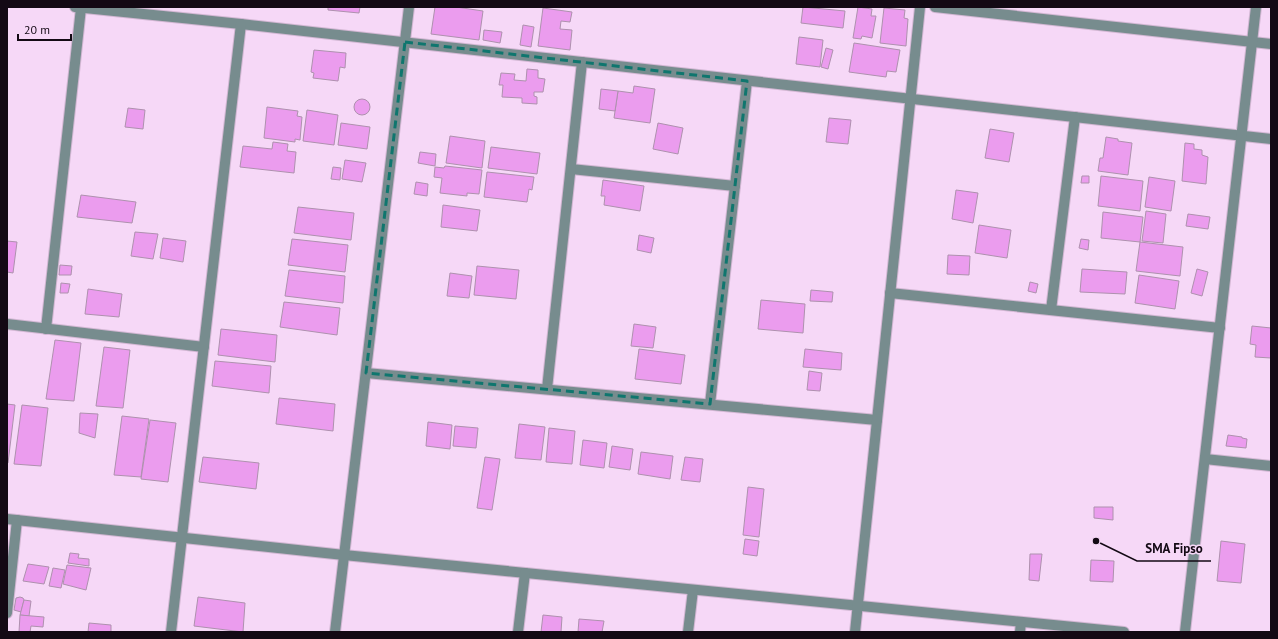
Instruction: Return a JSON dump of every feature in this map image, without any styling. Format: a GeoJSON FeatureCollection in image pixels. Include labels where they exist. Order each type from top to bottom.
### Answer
{"type":"FeatureCollection","features":[{"type":"Feature","properties":{"kind":"street"},"geometry":{"type":"LineString","coordinates":[[46,329],[78,7],[1271,139]]}},
{"type":"Feature","properties":{"kind":"street"},"geometry":{"type":"LineString","coordinates":[[335,632],[409,7]]}},
{"type":"Feature","properties":{"kind":"street"},"geometry":{"type":"LineString","coordinates":[[855,632],[920,7]]}},
{"type":"Feature","properties":{"kind":"street"},"geometry":{"type":"LineString","coordinates":[[935,7],[1271,44]]}},
{"type":"Feature","properties":{"kind":"street"},"geometry":{"type":"LineString","coordinates":[[1186,632],[1256,7]]}},
{"type":"Feature","properties":{"kind":"street"},"geometry":{"type":"LineString","coordinates":[[171,632],[240,24]]}},
{"type":"Feature","properties":{"kind":"street"},"geometry":{"type":"LineString","coordinates":[[547,389],[582,62]]}},
{"type":"Feature","properties":{"kind":"street"},"geometry":{"type":"LineString","coordinates":[[710,404],[747,81]]}},
{"type":"Feature","properties":{"kind":"street"},"geometry":{"type":"LineString","coordinates":[[1051,310],[1075,117]]}},
{"type":"Feature","properties":{"kind":"street"},"geometry":{"type":"LineString","coordinates":[[571,169],[735,186]]}},
{"type":"Feature","properties":{"kind":"street"},"geometry":{"type":"LineString","coordinates":[[890,293],[1220,328]]}},
{"type":"Feature","properties":{"kind":"street"},"geometry":{"type":"LineString","coordinates":[[7,324],[204,347]]}},
{"type":"Feature","properties":{"kind":"street"},"geometry":{"type":"LineString","coordinates":[[366,373],[877,420]]}},
{"type":"Feature","properties":{"kind":"street"},"geometry":{"type":"LineString","coordinates":[[1205,459],[1271,466]]}},
{"type":"Feature","properties":{"kind":"street"},"geometry":{"type":"LineString","coordinates":[[7,613],[12,519],[344,556],[858,606],[1021,627],[1124,632]]}},
{"type":"Feature","properties":{"kind":"street"},"geometry":{"type":"LineString","coordinates":[[518,632],[525,573]]}},
{"type":"Feature","properties":{"kind":"street"},"geometry":{"type":"LineString","coordinates":[[688,632],[693,590]]}},
{"type":"Feature","properties":{"kind":"highlighted area"},"geometry":{"type":"Polygon","coordinates":[[[405,42],[747,81],[710,404],[366,373],[405,42]]]}},
{"type":"Feature","properties":{"kind":"building"},"geometry":{"type":"Polygon","coordinates":[[[328,7],[360,7],[359,13],[328,10],[328,7]]]}},
{"type":"Feature","properties":{"kind":"building"},"geometry":{"type":"Polygon","coordinates":[[[435,7],[456,7],[483,11],[479,40],[431,34],[435,7]]]}},
{"type":"Feature","properties":{"kind":"building"},"geometry":{"type":"Polygon","coordinates":[[[803,7],[845,11],[843,28],[801,23],[803,7]]]}},
{"type":"Feature","properties":{"kind":"building"},"geometry":{"type":"Polygon","coordinates":[[[858,7],[872,9],[871,16],[876,16],[872,38],[862,36],[861,39],[853,38],[858,7]]]}},
{"type":"Feature","properties":{"kind":"building"},"geometry":{"type":"Polygon","coordinates":[[[543,8],[572,12],[570,22],[561,21],[560,29],[572,30],[570,50],[538,46],[543,8]]]}},
{"type":"Feature","properties":{"kind":"building"},"geometry":{"type":"Polygon","coordinates":[[[884,8],[905,10],[904,18],[908,19],[906,46],[880,43],[884,8]]]}},
{"type":"Feature","properties":{"kind":"building"},"geometry":{"type":"Polygon","coordinates":[[[523,25],[534,27],[531,47],[520,45],[523,25]]]}},
{"type":"Feature","properties":{"kind":"building"},"geometry":{"type":"Polygon","coordinates":[[[484,30],[502,32],[500,43],[483,40],[484,30]]]}},
{"type":"Feature","properties":{"kind":"building"},"geometry":{"type":"Polygon","coordinates":[[[799,37],[823,40],[820,67],[796,64],[799,37]]]}},
{"type":"Feature","properties":{"kind":"building"},"geometry":{"type":"Polygon","coordinates":[[[854,43],[900,50],[896,72],[887,71],[886,77],[849,72],[854,43]]]}},
{"type":"Feature","properties":{"kind":"building"},"geometry":{"type":"Polygon","coordinates":[[[826,48],[833,50],[828,69],[821,67],[826,48]]]}},
{"type":"Feature","properties":{"kind":"building"},"geometry":{"type":"Polygon","coordinates":[[[314,50],[346,53],[345,68],[340,67],[338,81],[313,78],[314,73],[311,72],[314,50]]]}},
{"type":"Feature","properties":{"kind":"building"},"geometry":{"type":"Polygon","coordinates":[[[527,69],[538,70],[538,78],[545,79],[543,92],[534,92],[534,96],[537,97],[537,104],[522,103],[522,98],[502,97],[503,85],[499,85],[501,73],[515,74],[514,80],[526,81],[527,69]]]}},
{"type":"Feature","properties":{"kind":"building"},"geometry":{"type":"Polygon","coordinates":[[[634,86],[655,89],[650,123],[614,118],[618,91],[633,93],[634,86]]]}},
{"type":"Feature","properties":{"kind":"building"},"geometry":{"type":"Polygon","coordinates":[[[601,89],[618,91],[615,111],[599,109],[601,89]]]}},
{"type":"Feature","properties":{"kind":"building"},"geometry":{"type":"Polygon","coordinates":[[[359,99],[365,99],[370,104],[368,113],[365,115],[359,115],[354,110],[354,104],[359,99]]]}},
{"type":"Feature","properties":{"kind":"building"},"geometry":{"type":"Polygon","coordinates":[[[267,107],[298,111],[297,116],[302,117],[300,140],[295,139],[295,142],[264,138],[267,107]]]}},
{"type":"Feature","properties":{"kind":"building"},"geometry":{"type":"Polygon","coordinates":[[[128,108],[145,110],[143,129],[125,127],[128,108]]]}},
{"type":"Feature","properties":{"kind":"building"},"geometry":{"type":"Polygon","coordinates":[[[307,110],[338,115],[334,145],[303,141],[307,110]]]}},
{"type":"Feature","properties":{"kind":"building"},"geometry":{"type":"Polygon","coordinates":[[[829,118],[851,120],[848,144],[826,142],[829,118]]]}},
{"type":"Feature","properties":{"kind":"building"},"geometry":{"type":"Polygon","coordinates":[[[341,123],[370,127],[367,149],[338,145],[341,123]]]}},
{"type":"Feature","properties":{"kind":"building"},"geometry":{"type":"Polygon","coordinates":[[[658,123],[683,128],[678,154],[653,149],[658,123]]]}},
{"type":"Feature","properties":{"kind":"building"},"geometry":{"type":"Polygon","coordinates":[[[990,129],[1014,133],[1009,162],[985,158],[990,129]]]}},
{"type":"Feature","properties":{"kind":"building"},"geometry":{"type":"Polygon","coordinates":[[[450,136],[485,141],[482,168],[446,163],[450,136]]]}},
{"type":"Feature","properties":{"kind":"building"},"geometry":{"type":"Polygon","coordinates":[[[1106,137],[1132,143],[1128,175],[1098,171],[1100,158],[1103,158],[1106,137]]]}},
{"type":"Feature","properties":{"kind":"building"},"geometry":{"type":"Polygon","coordinates":[[[273,142],[288,144],[287,151],[296,152],[294,173],[240,167],[243,146],[272,149],[273,142]]]}},
{"type":"Feature","properties":{"kind":"building"},"geometry":{"type":"Polygon","coordinates":[[[1185,143],[1194,144],[1194,149],[1202,150],[1202,155],[1208,157],[1206,184],[1182,181],[1185,143]]]}},
{"type":"Feature","properties":{"kind":"building"},"geometry":{"type":"Polygon","coordinates":[[[491,147],[540,153],[537,174],[488,168],[491,147]]]}},
{"type":"Feature","properties":{"kind":"building"},"geometry":{"type":"Polygon","coordinates":[[[420,152],[436,154],[435,166],[418,163],[420,152]]]}},
{"type":"Feature","properties":{"kind":"building"},"geometry":{"type":"Polygon","coordinates":[[[345,160],[366,163],[362,182],[342,179],[345,160]]]}},
{"type":"Feature","properties":{"kind":"building"},"geometry":{"type":"Polygon","coordinates":[[[445,166],[482,170],[479,194],[467,193],[467,196],[440,193],[442,178],[434,177],[435,167],[444,168],[445,166]]]}},
{"type":"Feature","properties":{"kind":"building"},"geometry":{"type":"Polygon","coordinates":[[[333,167],[341,168],[340,180],[331,179],[333,167]]]}},
{"type":"Feature","properties":{"kind":"building"},"geometry":{"type":"Polygon","coordinates":[[[487,172],[534,177],[532,190],[529,189],[527,202],[484,197],[487,172]]]}},
{"type":"Feature","properties":{"kind":"building"},"geometry":{"type":"Polygon","coordinates":[[[1082,176],[1089,176],[1089,183],[1081,183],[1082,176]]]}},
{"type":"Feature","properties":{"kind":"building"},"geometry":{"type":"Polygon","coordinates":[[[1101,176],[1143,181],[1140,211],[1098,206],[1101,176]]]}},
{"type":"Feature","properties":{"kind":"building"},"geometry":{"type":"Polygon","coordinates":[[[1149,177],[1175,181],[1171,211],[1145,207],[1149,177]]]}},
{"type":"Feature","properties":{"kind":"building"},"geometry":{"type":"Polygon","coordinates":[[[603,180],[644,186],[640,211],[604,205],[605,196],[601,196],[603,180]]]}},
{"type":"Feature","properties":{"kind":"building"},"geometry":{"type":"Polygon","coordinates":[[[416,182],[428,184],[427,196],[414,194],[416,182]]]}},
{"type":"Feature","properties":{"kind":"building"},"geometry":{"type":"Polygon","coordinates":[[[956,190],[978,193],[973,223],[952,219],[956,190]]]}},
{"type":"Feature","properties":{"kind":"building"},"geometry":{"type":"Polygon","coordinates":[[[81,195],[136,202],[132,223],[77,217],[81,195]]]}},
{"type":"Feature","properties":{"kind":"building"},"geometry":{"type":"Polygon","coordinates":[[[443,205],[480,210],[477,231],[441,227],[443,205]]]}},
{"type":"Feature","properties":{"kind":"building"},"geometry":{"type":"Polygon","coordinates":[[[298,207],[354,213],[351,240],[294,233],[298,207]]]}},
{"type":"Feature","properties":{"kind":"building"},"geometry":{"type":"Polygon","coordinates":[[[1146,211],[1166,214],[1163,243],[1142,241],[1146,211]]]}},
{"type":"Feature","properties":{"kind":"building"},"geometry":{"type":"Polygon","coordinates":[[[1103,212],[1143,217],[1140,242],[1101,238],[1103,212]]]}},
{"type":"Feature","properties":{"kind":"building"},"geometry":{"type":"Polygon","coordinates":[[[1188,214],[1210,217],[1208,229],[1186,226],[1188,214]]]}},
{"type":"Feature","properties":{"kind":"building"},"geometry":{"type":"Polygon","coordinates":[[[979,225],[1011,230],[1007,258],[975,253],[979,225]]]}},
{"type":"Feature","properties":{"kind":"building"},"geometry":{"type":"Polygon","coordinates":[[[135,232],[158,234],[153,259],[131,256],[135,232]]]}},
{"type":"Feature","properties":{"kind":"building"},"geometry":{"type":"Polygon","coordinates":[[[639,235],[654,238],[651,253],[637,250],[639,235]]]}},
{"type":"Feature","properties":{"kind":"building"},"geometry":{"type":"Polygon","coordinates":[[[163,238],[186,241],[183,262],[160,258],[163,238]]]}},
{"type":"Feature","properties":{"kind":"building"},"geometry":{"type":"Polygon","coordinates":[[[292,239],[348,245],[345,272],[288,265],[292,239]]]}},
{"type":"Feature","properties":{"kind":"building"},"geometry":{"type":"Polygon","coordinates":[[[1081,239],[1089,240],[1088,250],[1079,248],[1081,239]]]}},
{"type":"Feature","properties":{"kind":"building"},"geometry":{"type":"Polygon","coordinates":[[[7,241],[17,242],[13,273],[7,272],[7,241]]]}},
{"type":"Feature","properties":{"kind":"building"},"geometry":{"type":"Polygon","coordinates":[[[1140,242],[1183,247],[1180,276],[1136,271],[1140,242]]]}},
{"type":"Feature","properties":{"kind":"building"},"geometry":{"type":"Polygon","coordinates":[[[948,255],[970,256],[969,275],[947,274],[948,255]]]}},
{"type":"Feature","properties":{"kind":"building"},"geometry":{"type":"Polygon","coordinates":[[[60,265],[72,266],[71,275],[59,275],[60,265]]]}},
{"type":"Feature","properties":{"kind":"building"},"geometry":{"type":"Polygon","coordinates":[[[477,266],[519,270],[516,299],[474,295],[477,266]]]}},
{"type":"Feature","properties":{"kind":"building"},"geometry":{"type":"Polygon","coordinates":[[[1082,269],[1127,272],[1125,294],[1080,292],[1082,269]]]}},
{"type":"Feature","properties":{"kind":"building"},"geometry":{"type":"Polygon","coordinates":[[[1197,269],[1208,272],[1202,296],[1191,293],[1197,269]]]}},
{"type":"Feature","properties":{"kind":"building"},"geometry":{"type":"Polygon","coordinates":[[[289,270],[345,276],[343,303],[285,296],[289,270]]]}},
{"type":"Feature","properties":{"kind":"building"},"geometry":{"type":"Polygon","coordinates":[[[450,273],[472,276],[469,298],[447,296],[450,273]]]}},
{"type":"Feature","properties":{"kind":"building"},"geometry":{"type":"Polygon","coordinates":[[[1139,275],[1179,281],[1175,309],[1135,303],[1139,275]]]}},
{"type":"Feature","properties":{"kind":"building"},"geometry":{"type":"Polygon","coordinates":[[[1030,282],[1038,284],[1036,293],[1028,291],[1030,282]]]}},
{"type":"Feature","properties":{"kind":"building"},"geometry":{"type":"Polygon","coordinates":[[[61,283],[70,284],[68,293],[60,293],[61,283]]]}},
{"type":"Feature","properties":{"kind":"building"},"geometry":{"type":"Polygon","coordinates":[[[88,289],[122,294],[119,317],[85,314],[88,289]]]}},
{"type":"Feature","properties":{"kind":"building"},"geometry":{"type":"Polygon","coordinates":[[[811,290],[833,292],[832,302],[810,301],[811,290]]]}},
{"type":"Feature","properties":{"kind":"building"},"geometry":{"type":"Polygon","coordinates":[[[761,300],[805,304],[803,333],[758,329],[761,300]]]}},
{"type":"Feature","properties":{"kind":"building"},"geometry":{"type":"Polygon","coordinates":[[[284,302],[340,308],[337,335],[280,327],[284,302]]]}},
{"type":"Feature","properties":{"kind":"building"},"geometry":{"type":"Polygon","coordinates":[[[634,324],[656,327],[653,348],[631,346],[634,324]]]}},
{"type":"Feature","properties":{"kind":"building"},"geometry":{"type":"Polygon","coordinates":[[[1252,326],[1271,328],[1271,358],[1255,357],[1256,345],[1250,344],[1252,326]]]}},
{"type":"Feature","properties":{"kind":"building"},"geometry":{"type":"Polygon","coordinates":[[[221,329],[277,335],[275,362],[218,355],[221,329]]]}},
{"type":"Feature","properties":{"kind":"building"},"geometry":{"type":"Polygon","coordinates":[[[55,340],[81,343],[74,401],[46,399],[55,340]]]}},
{"type":"Feature","properties":{"kind":"building"},"geometry":{"type":"Polygon","coordinates":[[[104,347],[130,350],[123,408],[96,406],[104,347]]]}},
{"type":"Feature","properties":{"kind":"building"},"geometry":{"type":"Polygon","coordinates":[[[639,349],[685,355],[681,384],[635,379],[639,349]]]}},
{"type":"Feature","properties":{"kind":"building"},"geometry":{"type":"Polygon","coordinates":[[[805,349],[842,353],[841,370],[803,367],[805,349]]]}},
{"type":"Feature","properties":{"kind":"building"},"geometry":{"type":"Polygon","coordinates":[[[215,361],[271,366],[269,393],[212,386],[215,361]]]}},
{"type":"Feature","properties":{"kind":"building"},"geometry":{"type":"Polygon","coordinates":[[[809,371],[822,373],[820,391],[807,390],[809,371]]]}},
{"type":"Feature","properties":{"kind":"building"},"geometry":{"type":"Polygon","coordinates":[[[279,398],[335,404],[333,431],[276,424],[279,398]]]}},
{"type":"Feature","properties":{"kind":"building"},"geometry":{"type":"Polygon","coordinates":[[[7,404],[15,405],[8,463],[7,463],[7,404]]]}},
{"type":"Feature","properties":{"kind":"building"},"geometry":{"type":"Polygon","coordinates":[[[22,405],[48,408],[41,466],[14,464],[22,405]]]}},
{"type":"Feature","properties":{"kind":"building"},"geometry":{"type":"Polygon","coordinates":[[[80,413],[98,414],[95,438],[79,433],[80,413]]]}},
{"type":"Feature","properties":{"kind":"building"},"geometry":{"type":"Polygon","coordinates":[[[122,416],[149,419],[141,477],[114,475],[122,416]]]}},
{"type":"Feature","properties":{"kind":"building"},"geometry":{"type":"Polygon","coordinates":[[[150,420],[176,423],[168,482],[141,479],[150,420]]]}},
{"type":"Feature","properties":{"kind":"building"},"geometry":{"type":"Polygon","coordinates":[[[428,422],[452,425],[450,449],[426,446],[428,422]]]}},
{"type":"Feature","properties":{"kind":"building"},"geometry":{"type":"Polygon","coordinates":[[[519,424],[545,427],[541,460],[515,458],[519,424]]]}},
{"type":"Feature","properties":{"kind":"building"},"geometry":{"type":"Polygon","coordinates":[[[455,426],[478,428],[476,448],[453,446],[455,426]]]}},
{"type":"Feature","properties":{"kind":"building"},"geometry":{"type":"Polygon","coordinates":[[[549,428],[575,431],[572,464],[546,462],[549,428]]]}},
{"type":"Feature","properties":{"kind":"building"},"geometry":{"type":"Polygon","coordinates":[[[1228,435],[1247,439],[1246,448],[1226,446],[1228,435]]]}},
{"type":"Feature","properties":{"kind":"building"},"geometry":{"type":"Polygon","coordinates":[[[583,440],[607,443],[604,468],[580,465],[583,440]]]}},
{"type":"Feature","properties":{"kind":"building"},"geometry":{"type":"Polygon","coordinates":[[[612,446],[633,449],[630,470],[609,467],[612,446]]]}},
{"type":"Feature","properties":{"kind":"building"},"geometry":{"type":"Polygon","coordinates":[[[641,452],[673,456],[670,479],[638,474],[641,452]]]}},
{"type":"Feature","properties":{"kind":"building"},"geometry":{"type":"Polygon","coordinates":[[[203,457],[259,463],[256,489],[199,482],[203,457]]]}},
{"type":"Feature","properties":{"kind":"building"},"geometry":{"type":"Polygon","coordinates":[[[485,457],[500,459],[492,510],[477,508],[485,457]]]}},
{"type":"Feature","properties":{"kind":"building"},"geometry":{"type":"Polygon","coordinates":[[[685,457],[703,459],[700,482],[681,480],[685,457]]]}},
{"type":"Feature","properties":{"kind":"building"},"geometry":{"type":"Polygon","coordinates":[[[748,487],[764,489],[759,537],[743,535],[748,487]]]}},
{"type":"Feature","properties":{"kind":"building"},"geometry":{"type":"Polygon","coordinates":[[[1094,507],[1113,507],[1113,520],[1094,518],[1094,507]]]}},
{"type":"Feature","properties":{"kind":"building"},"geometry":{"type":"Polygon","coordinates":[[[745,539],[759,541],[757,556],[743,554],[745,539]]]}},
{"type":"Feature","properties":{"kind":"building"},"geometry":{"type":"Polygon","coordinates":[[[1221,541],[1245,544],[1241,583],[1217,581],[1221,541]]]}},
{"type":"Feature","properties":{"kind":"building"},"geometry":{"type":"Polygon","coordinates":[[[70,553],[79,554],[78,558],[89,559],[89,566],[68,563],[70,553]]]}},
{"type":"Feature","properties":{"kind":"building"},"geometry":{"type":"Polygon","coordinates":[[[1030,554],[1042,554],[1039,581],[1029,580],[1030,554]]]}},
{"type":"Feature","properties":{"kind":"building"},"geometry":{"type":"Polygon","coordinates":[[[1091,560],[1114,561],[1113,582],[1090,581],[1091,560]]]}},
{"type":"Feature","properties":{"kind":"building"},"geometry":{"type":"Polygon","coordinates":[[[28,564],[49,567],[44,584],[23,581],[28,564]]]}},
{"type":"Feature","properties":{"kind":"building"},"geometry":{"type":"Polygon","coordinates":[[[67,565],[91,568],[86,590],[63,584],[67,565]]]}},
{"type":"Feature","properties":{"kind":"building"},"geometry":{"type":"Polygon","coordinates":[[[53,568],[65,570],[61,588],[49,586],[53,568]]]}},
{"type":"Feature","properties":{"kind":"building"},"geometry":{"type":"Polygon","coordinates":[[[20,597],[24,600],[21,612],[14,610],[16,598],[20,597]]]}},
{"type":"Feature","properties":{"kind":"building"},"geometry":{"type":"Polygon","coordinates":[[[198,597],[245,603],[243,632],[194,626],[198,597]]]}},
{"type":"Feature","properties":{"kind":"building"},"geometry":{"type":"Polygon","coordinates":[[[24,600],[31,601],[29,616],[20,615],[24,600]]]}},
{"type":"Feature","properties":{"kind":"building"},"geometry":{"type":"Polygon","coordinates":[[[20,615],[44,617],[43,627],[31,626],[30,632],[19,632],[20,615]]]}},
{"type":"Feature","properties":{"kind":"building"},"geometry":{"type":"Polygon","coordinates":[[[543,615],[562,617],[561,632],[541,632],[543,615]]]}},
{"type":"Feature","properties":{"kind":"building"},"geometry":{"type":"Polygon","coordinates":[[[579,619],[604,621],[602,632],[578,632],[579,619]]]}},
{"type":"Feature","properties":{"kind":"building"},"geometry":{"type":"Polygon","coordinates":[[[89,623],[111,625],[111,632],[88,632],[89,623]]]}},
{"type":"Feature","properties":{"kind":"place","name":"SMA Fipso"},"geometry":{"type":"Point","coordinates":[1096,541]}}]}
